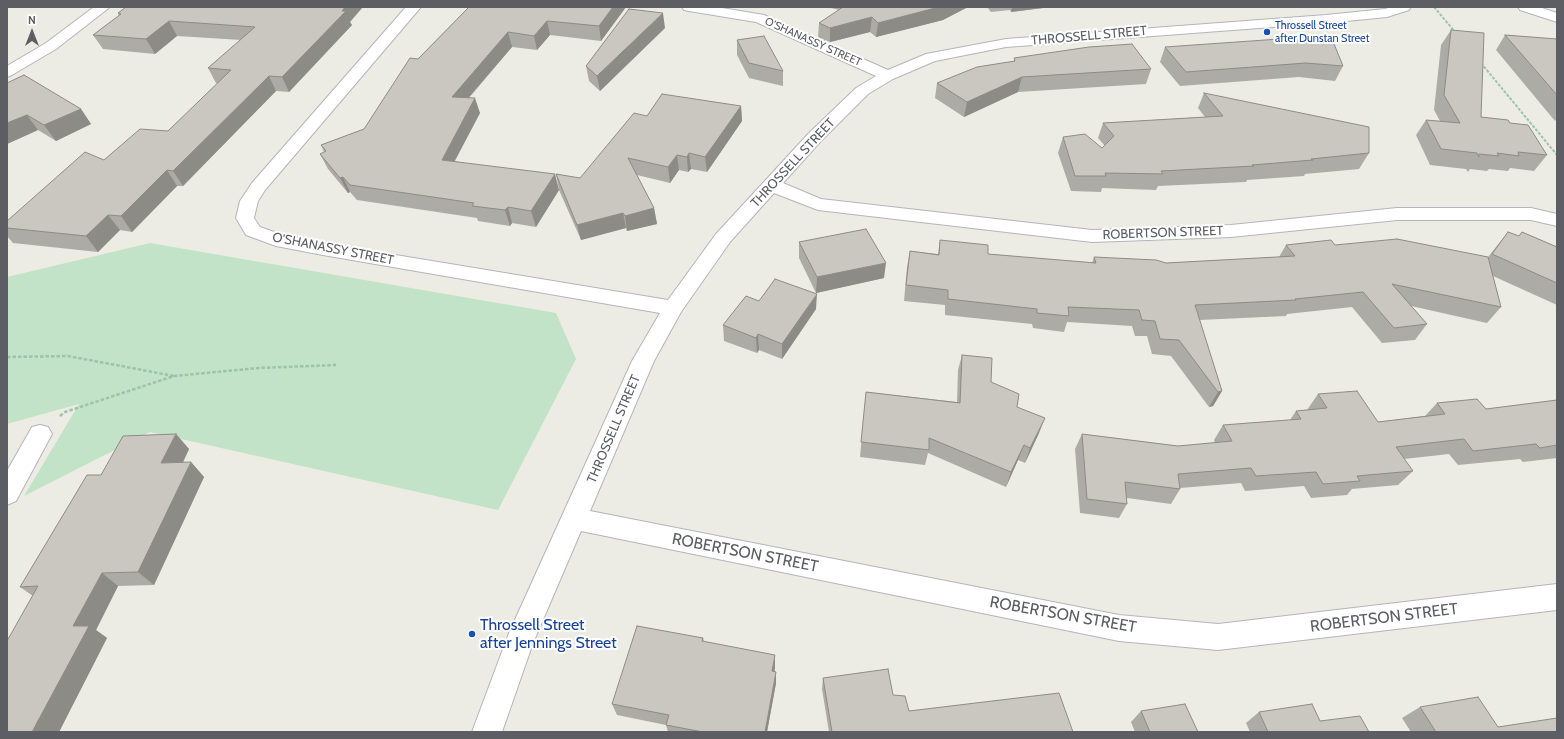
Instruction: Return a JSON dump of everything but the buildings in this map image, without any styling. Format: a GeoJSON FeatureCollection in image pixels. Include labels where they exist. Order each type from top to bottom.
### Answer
{"type":"FeatureCollection","features":[{"type":"Feature","properties":{"kind":"street"},"geometry":{"type":"LineString","coordinates":[[7,72],[51,46],[103,7]]}},
{"type":"Feature","properties":{"kind":"street","name":"O'SHANASSY STREET"},"geometry":{"type":"LineString","coordinates":[[414,7],[258,187],[249,201],[245,218],[254,231],[276,240],[323,249],[673,308]]}},
{"type":"Feature","properties":{"kind":"street","name":"O'SHANASSY STREET"},"geometry":{"type":"LineString","coordinates":[[689,7],[759,18],[888,76]]}},
{"type":"Feature","properties":{"kind":"street","name":"THROSSELL STREET"},"geometry":{"type":"LineString","coordinates":[[487,732],[520,643],[643,361],[673,308],[723,238],[816,137],[862,91],[888,76],[932,57],[1006,43],[1326,19],[1387,13],[1404,7]]}},
{"type":"Feature","properties":{"kind":"street"},"geometry":{"type":"LineString","coordinates":[[1525,7],[1557,18]]}},
{"type":"Feature","properties":{"kind":"street","name":"ROBERTSON STREET"},"geometry":{"type":"LineString","coordinates":[[772,185],[818,204],[1092,236],[1231,231],[1396,214],[1531,214],[1557,220]]}},
{"type":"Feature","properties":{"kind":"street"},"geometry":{"type":"LineString","coordinates":[[7,494],[40,434]]}},
{"type":"Feature","properties":{"kind":"street","name":"ROBERTSON STREET"},"geometry":{"type":"LineString","coordinates":[[575,519],[1119,628],[1218,638],[1557,597]]}},
{"type":"Feature","properties":{"kind":"path"},"geometry":{"type":"LineString","coordinates":[[1434,7],[1459,37]]}},
{"type":"Feature","properties":{"kind":"path"},"geometry":{"type":"LineString","coordinates":[[1478,60],[1557,155]]}},
{"type":"Feature","properties":{"kind":"path"},"geometry":{"type":"LineString","coordinates":[[7,357],[68,356],[174,376]]}},
{"type":"Feature","properties":{"kind":"path"},"geometry":{"type":"LineString","coordinates":[[40,434],[65,412],[174,376],[258,368],[336,365]]}},
{"type":"Feature","properties":{"kind":"green space"},"geometry":{"type":"Polygon","coordinates":[[[150,243],[556,313],[576,359],[498,510],[150,432],[24,496],[79,404],[7,424],[7,277],[150,243]]]}},
{"type":"Feature","properties":{"kind":"place","name":"Throssell Street after Dunstan Street"},"geometry":{"type":"Point","coordinates":[1267,32]}},
{"type":"Feature","properties":{"kind":"place","name":"Throssell Street after Jennings Street"},"geometry":{"type":"Point","coordinates":[472,634]}}]}
